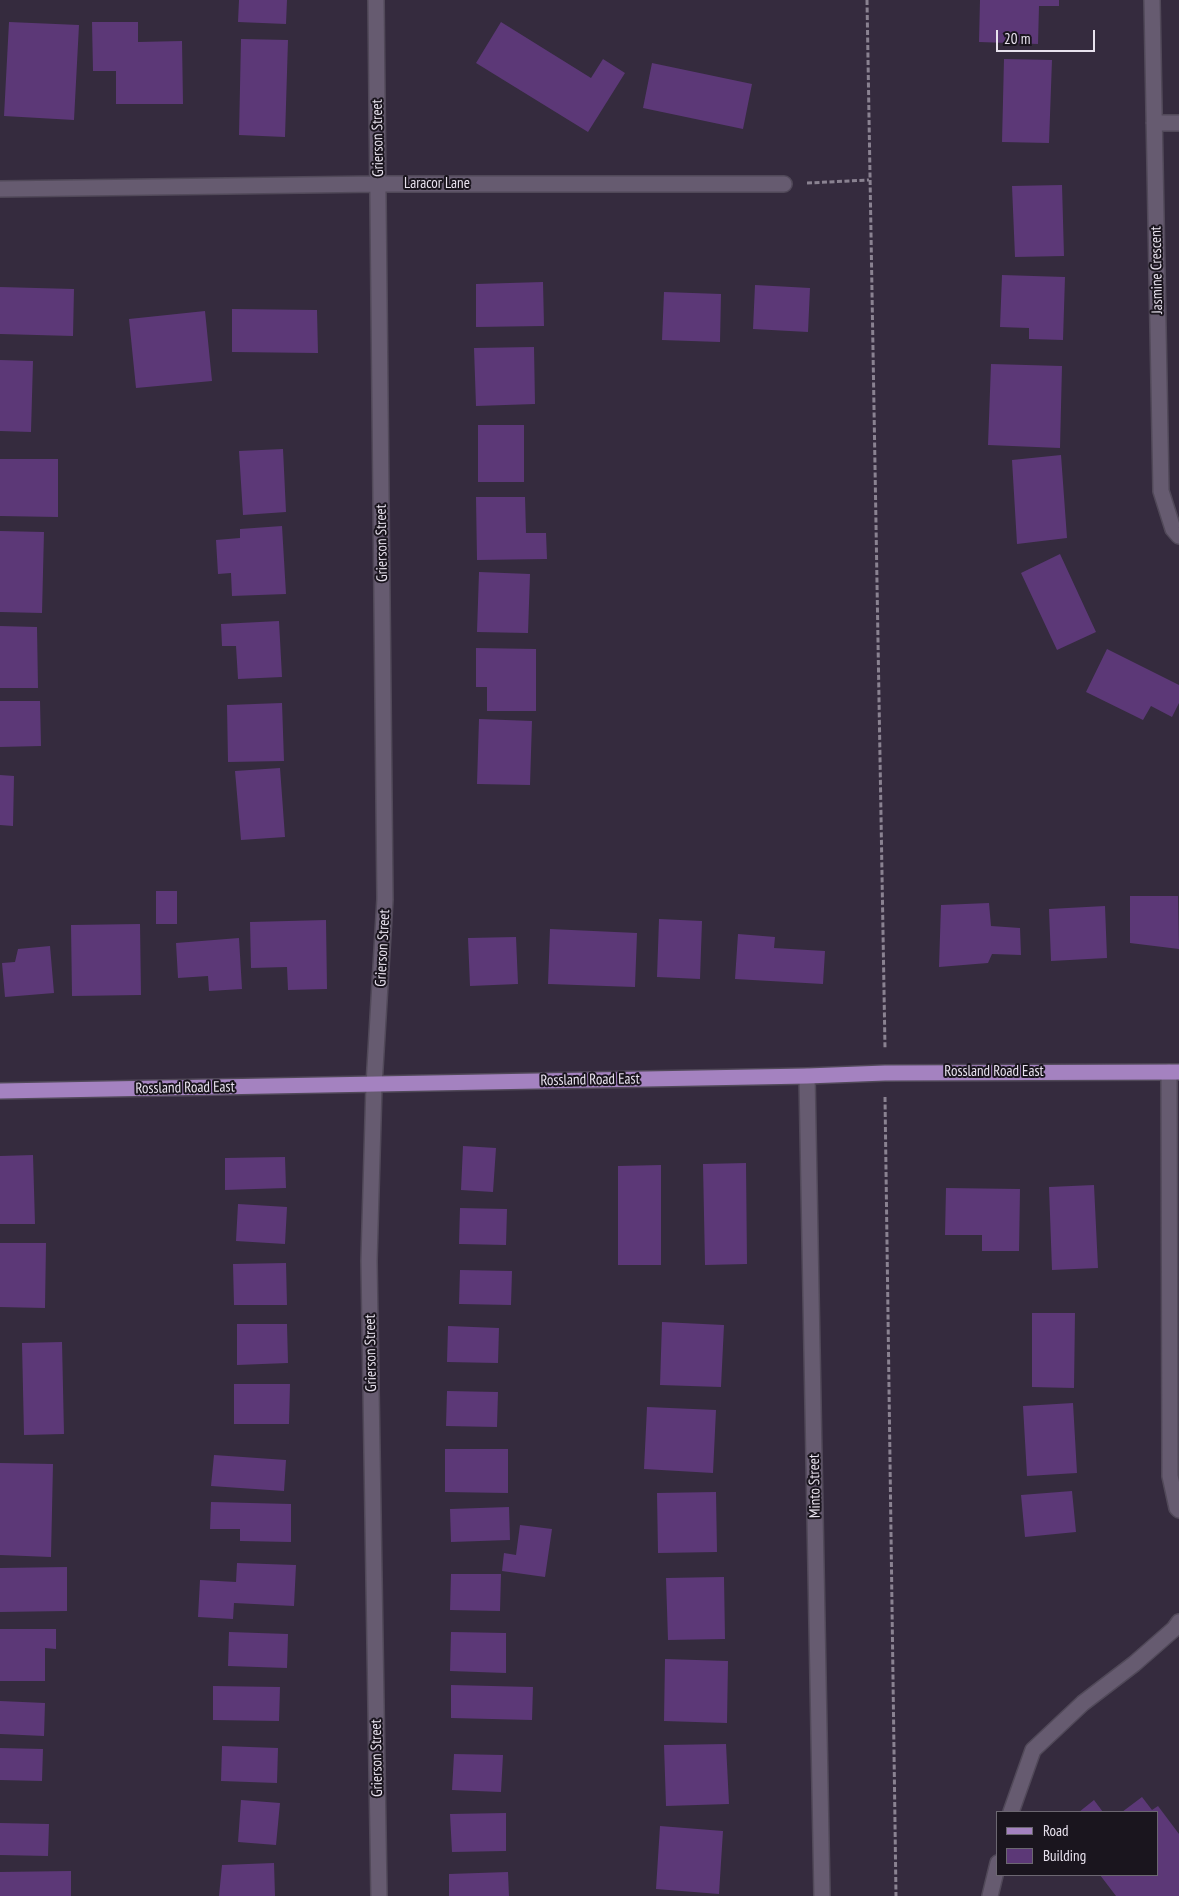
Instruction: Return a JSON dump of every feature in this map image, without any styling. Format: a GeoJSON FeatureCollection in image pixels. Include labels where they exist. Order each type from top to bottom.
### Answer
{"type":"FeatureCollection","features":[{"type":"Feature","properties":{"kind":"main road","name":"Rossland Road East"},"geometry":{"type":"LineString","coordinates":[[0,1091],[374,1085],[895,1073],[1174,1072]]}},
{"type":"Feature","properties":{"kind":"street","name":"Grierson Street"},"geometry":{"type":"LineString","coordinates":[[376,0],[386,899],[374,1085],[370,1261],[379,1896]]}},
{"type":"Feature","properties":{"kind":"street","name":"Jasmine Crescent"},"geometry":{"type":"LineString","coordinates":[[1152,0],[1160,491],[1173,529],[1179,536]]}},
{"type":"Feature","properties":{"kind":"street"},"geometry":{"type":"LineString","coordinates":[[1154,123],[1179,123]]}},
{"type":"Feature","properties":{"kind":"street","name":"Laracor Lane"},"geometry":{"type":"LineString","coordinates":[[0,189],[378,184],[784,184]]}},
{"type":"Feature","properties":{"kind":"street"},"geometry":{"type":"LineString","coordinates":[[1174,1072],[1170,1476],[1179,1510]]}},
{"type":"Feature","properties":{"kind":"street","name":"Minto Street"},"geometry":{"type":"LineString","coordinates":[[807,1076],[822,1896]]}},
{"type":"Feature","properties":{"kind":"street"},"geometry":{"type":"LineString","coordinates":[[1011,1811],[1034,1750],[1083,1703],[1134,1664],[1179,1622]]}},
{"type":"Feature","properties":{"kind":"street"},"geometry":{"type":"LineString","coordinates":[[990,1896],[996,1871]]}},
{"type":"Feature","properties":{"kind":"path"},"geometry":{"type":"LineString","coordinates":[[866,0],[884,1039]]}},
{"type":"Feature","properties":{"kind":"path"},"geometry":{"type":"LineString","coordinates":[[784,184],[870,180]]}},
{"type":"Feature","properties":{"kind":"path"},"geometry":{"type":"LineString","coordinates":[[886,1120],[896,1896]]}},
{"type":"Feature","properties":{"kind":"building"},"geometry":{"type":"Polygon","coordinates":[[[239,0],[287,0],[286,24],[238,22],[239,0]]]}},
{"type":"Feature","properties":{"kind":"building"},"geometry":{"type":"Polygon","coordinates":[[[980,0],[1059,0],[1059,6],[1039,6],[1038,44],[979,42],[980,0]]]}},
{"type":"Feature","properties":{"kind":"building"},"geometry":{"type":"Polygon","coordinates":[[[9,22],[79,25],[74,120],[4,116],[9,22]]]}},
{"type":"Feature","properties":{"kind":"building"},"geometry":{"type":"Polygon","coordinates":[[[92,22],[138,22],[138,42],[182,41],[183,104],[116,104],[116,71],[93,71],[92,22]]]}},
{"type":"Feature","properties":{"kind":"building"},"geometry":{"type":"Polygon","coordinates":[[[501,22],[591,78],[603,59],[625,73],[588,132],[476,63],[501,22]]]}},
{"type":"Feature","properties":{"kind":"building"},"geometry":{"type":"Polygon","coordinates":[[[241,39],[288,40],[285,137],[239,135],[241,39]]]}},
{"type":"Feature","properties":{"kind":"building"},"geometry":{"type":"Polygon","coordinates":[[[1004,59],[1052,60],[1049,143],[1002,142],[1004,59]]]}},
{"type":"Feature","properties":{"kind":"building"},"geometry":{"type":"Polygon","coordinates":[[[652,63],[752,84],[743,129],[643,108],[652,63]]]}},
{"type":"Feature","properties":{"kind":"building"},"geometry":{"type":"Polygon","coordinates":[[[1062,185],[1064,256],[1015,257],[1012,186],[1062,185]]]}},
{"type":"Feature","properties":{"kind":"building"},"geometry":{"type":"Polygon","coordinates":[[[1002,275],[1065,277],[1063,340],[1029,339],[1029,328],[1000,327],[1002,275]]]}},
{"type":"Feature","properties":{"kind":"building"},"geometry":{"type":"Polygon","coordinates":[[[543,282],[544,326],[476,327],[476,284],[543,282]]]}},
{"type":"Feature","properties":{"kind":"building"},"geometry":{"type":"Polygon","coordinates":[[[755,285],[810,288],[808,332],[753,329],[755,285]]]}},
{"type":"Feature","properties":{"kind":"building"},"geometry":{"type":"Polygon","coordinates":[[[0,287],[74,289],[73,336],[0,334],[0,287]]]}},
{"type":"Feature","properties":{"kind":"building"},"geometry":{"type":"Polygon","coordinates":[[[664,292],[721,294],[720,342],[662,340],[664,292]]]}},
{"type":"Feature","properties":{"kind":"building"},"geometry":{"type":"Polygon","coordinates":[[[232,309],[317,310],[318,353],[232,352],[232,309]]]}},
{"type":"Feature","properties":{"kind":"building"},"geometry":{"type":"Polygon","coordinates":[[[205,311],[212,381],[136,388],[129,319],[205,311]]]}},
{"type":"Feature","properties":{"kind":"building"},"geometry":{"type":"Polygon","coordinates":[[[534,347],[535,404],[476,406],[474,348],[534,347]]]}},
{"type":"Feature","properties":{"kind":"building"},"geometry":{"type":"Polygon","coordinates":[[[0,360],[33,361],[31,432],[0,431],[0,360]]]}},
{"type":"Feature","properties":{"kind":"building"},"geometry":{"type":"Polygon","coordinates":[[[991,364],[1062,366],[1060,448],[988,445],[991,364]]]}},
{"type":"Feature","properties":{"kind":"building"},"geometry":{"type":"Polygon","coordinates":[[[478,425],[524,425],[524,482],[478,482],[478,425]]]}},
{"type":"Feature","properties":{"kind":"building"},"geometry":{"type":"Polygon","coordinates":[[[283,449],[286,512],[243,515],[239,451],[283,449]]]}},
{"type":"Feature","properties":{"kind":"building"},"geometry":{"type":"Polygon","coordinates":[[[1061,455],[1067,538],[1017,544],[1012,460],[1061,455]]]}},
{"type":"Feature","properties":{"kind":"building"},"geometry":{"type":"Polygon","coordinates":[[[0,459],[58,459],[58,517],[0,516],[0,459]]]}},
{"type":"Feature","properties":{"kind":"building"},"geometry":{"type":"Polygon","coordinates":[[[476,497],[525,497],[526,533],[546,533],[547,559],[477,560],[476,497]]]}},
{"type":"Feature","properties":{"kind":"building"},"geometry":{"type":"Polygon","coordinates":[[[282,526],[286,594],[232,596],[231,573],[218,574],[216,540],[240,538],[240,529],[282,526]]]}},
{"type":"Feature","properties":{"kind":"building"},"geometry":{"type":"Polygon","coordinates":[[[0,531],[44,532],[42,613],[0,612],[0,531]]]}},
{"type":"Feature","properties":{"kind":"building"},"geometry":{"type":"Polygon","coordinates":[[[1060,554],[1096,632],[1057,650],[1021,573],[1060,554]]]}},
{"type":"Feature","properties":{"kind":"building"},"geometry":{"type":"Polygon","coordinates":[[[479,572],[530,574],[528,633],[477,632],[479,572]]]}},
{"type":"Feature","properties":{"kind":"building"},"geometry":{"type":"Polygon","coordinates":[[[279,621],[282,677],[238,679],[236,646],[222,646],[221,624],[279,621]]]}},
{"type":"Feature","properties":{"kind":"building"},"geometry":{"type":"Polygon","coordinates":[[[0,626],[37,627],[38,688],[0,688],[0,626]]]}},
{"type":"Feature","properties":{"kind":"building"},"geometry":{"type":"Polygon","coordinates":[[[476,648],[536,649],[536,711],[487,711],[487,687],[476,687],[476,648]]]}},
{"type":"Feature","properties":{"kind":"building"},"geometry":{"type":"Polygon","coordinates":[[[1107,649],[1179,685],[1179,703],[1172,717],[1151,706],[1143,720],[1086,692],[1107,649]]]}},
{"type":"Feature","properties":{"kind":"building"},"geometry":{"type":"Polygon","coordinates":[[[0,701],[40,701],[41,746],[0,747],[0,701]]]}},
{"type":"Feature","properties":{"kind":"building"},"geometry":{"type":"Polygon","coordinates":[[[282,703],[284,761],[228,762],[227,705],[282,703]]]}},
{"type":"Feature","properties":{"kind":"building"},"geometry":{"type":"Polygon","coordinates":[[[479,719],[532,721],[530,785],[477,784],[479,719]]]}},
{"type":"Feature","properties":{"kind":"building"},"geometry":{"type":"Polygon","coordinates":[[[280,768],[285,837],[241,840],[235,771],[280,768]]]}},
{"type":"Feature","properties":{"kind":"building"},"geometry":{"type":"Polygon","coordinates":[[[0,775],[14,776],[13,826],[0,825],[0,775]]]}},
{"type":"Feature","properties":{"kind":"building"},"geometry":{"type":"Polygon","coordinates":[[[156,891],[177,891],[177,924],[156,924],[156,891]]]}},
{"type":"Feature","properties":{"kind":"building"},"geometry":{"type":"Polygon","coordinates":[[[1130,896],[1178,896],[1179,949],[1130,943],[1130,896]]]}},
{"type":"Feature","properties":{"kind":"building"},"geometry":{"type":"Polygon","coordinates":[[[989,903],[991,926],[1020,928],[1021,955],[992,954],[988,963],[939,967],[941,905],[989,903]]]}},
{"type":"Feature","properties":{"kind":"building"},"geometry":{"type":"Polygon","coordinates":[[[1105,906],[1107,958],[1051,961],[1049,909],[1105,906]]]}},
{"type":"Feature","properties":{"kind":"building"},"geometry":{"type":"Polygon","coordinates":[[[659,919],[702,921],[700,979],[657,977],[659,919]]]}},
{"type":"Feature","properties":{"kind":"building"},"geometry":{"type":"Polygon","coordinates":[[[326,920],[327,989],[288,990],[287,967],[251,968],[250,922],[326,920]]]}},
{"type":"Feature","properties":{"kind":"building"},"geometry":{"type":"Polygon","coordinates":[[[140,924],[141,995],[72,996],[71,925],[140,924]]]}},
{"type":"Feature","properties":{"kind":"building"},"geometry":{"type":"Polygon","coordinates":[[[550,929],[637,933],[635,987],[548,984],[550,929]]]}},
{"type":"Feature","properties":{"kind":"building"},"geometry":{"type":"Polygon","coordinates":[[[738,934],[775,937],[774,948],[825,951],[823,984],[735,979],[738,934]]]}},
{"type":"Feature","properties":{"kind":"building"},"geometry":{"type":"Polygon","coordinates":[[[516,937],[518,984],[470,986],[468,938],[516,937]]]}},
{"type":"Feature","properties":{"kind":"building"},"geometry":{"type":"Polygon","coordinates":[[[239,938],[242,989],[209,991],[208,976],[178,978],[176,943],[239,938]]]}},
{"type":"Feature","properties":{"kind":"building"},"geometry":{"type":"Polygon","coordinates":[[[50,946],[54,993],[5,997],[2,963],[15,962],[18,949],[50,946]]]}},
{"type":"Feature","properties":{"kind":"building"},"geometry":{"type":"Polygon","coordinates":[[[463,1146],[496,1148],[493,1192],[461,1190],[463,1146]]]}},
{"type":"Feature","properties":{"kind":"building"},"geometry":{"type":"Polygon","coordinates":[[[33,1155],[35,1224],[0,1224],[0,1156],[33,1155]]]}},
{"type":"Feature","properties":{"kind":"building"},"geometry":{"type":"Polygon","coordinates":[[[285,1157],[286,1188],[225,1190],[225,1158],[285,1157]]]}},
{"type":"Feature","properties":{"kind":"building"},"geometry":{"type":"Polygon","coordinates":[[[746,1163],[747,1264],[705,1265],[703,1164],[746,1163]]]}},
{"type":"Feature","properties":{"kind":"building"},"geometry":{"type":"Polygon","coordinates":[[[661,1165],[661,1265],[618,1265],[618,1166],[661,1165]]]}},
{"type":"Feature","properties":{"kind":"building"},"geometry":{"type":"Polygon","coordinates":[[[1094,1185],[1098,1268],[1052,1270],[1049,1187],[1094,1185]]]}},
{"type":"Feature","properties":{"kind":"building"},"geometry":{"type":"Polygon","coordinates":[[[946,1188],[1020,1189],[1019,1251],[982,1251],[982,1235],[945,1235],[946,1188]]]}},
{"type":"Feature","properties":{"kind":"building"},"geometry":{"type":"Polygon","coordinates":[[[238,1204],[287,1207],[285,1244],[236,1241],[238,1204]]]}},
{"type":"Feature","properties":{"kind":"building"},"geometry":{"type":"Polygon","coordinates":[[[460,1208],[507,1209],[506,1245],[459,1244],[460,1208]]]}},
{"type":"Feature","properties":{"kind":"building"},"geometry":{"type":"Polygon","coordinates":[[[0,1243],[46,1243],[45,1308],[0,1307],[0,1243]]]}},
{"type":"Feature","properties":{"kind":"building"},"geometry":{"type":"Polygon","coordinates":[[[286,1263],[287,1305],[234,1305],[233,1264],[286,1263]]]}},
{"type":"Feature","properties":{"kind":"building"},"geometry":{"type":"Polygon","coordinates":[[[460,1270],[512,1271],[511,1305],[459,1304],[460,1270]]]}},
{"type":"Feature","properties":{"kind":"building"},"geometry":{"type":"Polygon","coordinates":[[[1032,1313],[1075,1313],[1074,1388],[1032,1387],[1032,1313]]]}},
{"type":"Feature","properties":{"kind":"building"},"geometry":{"type":"Polygon","coordinates":[[[662,1322],[724,1325],[721,1387],[660,1385],[662,1322]]]}},
{"type":"Feature","properties":{"kind":"building"},"geometry":{"type":"Polygon","coordinates":[[[237,1324],[287,1324],[288,1363],[237,1365],[237,1324]]]}},
{"type":"Feature","properties":{"kind":"building"},"geometry":{"type":"Polygon","coordinates":[[[448,1326],[499,1328],[498,1363],[447,1362],[448,1326]]]}},
{"type":"Feature","properties":{"kind":"building"},"geometry":{"type":"Polygon","coordinates":[[[62,1342],[64,1434],[24,1435],[22,1343],[62,1342]]]}},
{"type":"Feature","properties":{"kind":"building"},"geometry":{"type":"Polygon","coordinates":[[[234,1384],[290,1384],[289,1424],[234,1424],[234,1384]]]}},
{"type":"Feature","properties":{"kind":"building"},"geometry":{"type":"Polygon","coordinates":[[[447,1391],[498,1392],[497,1427],[446,1426],[447,1391]]]}},
{"type":"Feature","properties":{"kind":"building"},"geometry":{"type":"Polygon","coordinates":[[[1073,1403],[1077,1473],[1027,1476],[1023,1406],[1073,1403]]]}},
{"type":"Feature","properties":{"kind":"building"},"geometry":{"type":"Polygon","coordinates":[[[647,1407],[716,1410],[713,1473],[644,1469],[647,1407]]]}},
{"type":"Feature","properties":{"kind":"building"},"geometry":{"type":"Polygon","coordinates":[[[445,1449],[508,1449],[508,1493],[445,1492],[445,1449]]]}},
{"type":"Feature","properties":{"kind":"building"},"geometry":{"type":"Polygon","coordinates":[[[214,1455],[286,1460],[284,1491],[211,1486],[214,1455]]]}},
{"type":"Feature","properties":{"kind":"building"},"geometry":{"type":"Polygon","coordinates":[[[0,1463],[53,1464],[51,1557],[0,1555],[0,1463]]]}},
{"type":"Feature","properties":{"kind":"building"},"geometry":{"type":"Polygon","coordinates":[[[1072,1491],[1076,1532],[1025,1537],[1021,1495],[1072,1491]]]}},
{"type":"Feature","properties":{"kind":"building"},"geometry":{"type":"Polygon","coordinates":[[[716,1492],[717,1552],[658,1553],[657,1493],[716,1492]]]}},
{"type":"Feature","properties":{"kind":"building"},"geometry":{"type":"Polygon","coordinates":[[[211,1502],[291,1504],[291,1542],[240,1541],[240,1529],[210,1529],[211,1502]]]}},
{"type":"Feature","properties":{"kind":"building"},"geometry":{"type":"Polygon","coordinates":[[[509,1507],[510,1540],[451,1542],[450,1509],[509,1507]]]}},
{"type":"Feature","properties":{"kind":"building"},"geometry":{"type":"Polygon","coordinates":[[[520,1525],[552,1529],[545,1577],[502,1571],[504,1553],[516,1555],[520,1525]]]}},
{"type":"Feature","properties":{"kind":"building"},"geometry":{"type":"Polygon","coordinates":[[[237,1563],[296,1565],[294,1606],[234,1603],[233,1619],[198,1617],[200,1580],[236,1582],[237,1563]]]}},
{"type":"Feature","properties":{"kind":"building"},"geometry":{"type":"Polygon","coordinates":[[[67,1567],[67,1611],[0,1612],[0,1568],[67,1567]]]}},
{"type":"Feature","properties":{"kind":"building"},"geometry":{"type":"Polygon","coordinates":[[[451,1574],[501,1574],[500,1611],[450,1610],[451,1574]]]}},
{"type":"Feature","properties":{"kind":"building"},"geometry":{"type":"Polygon","coordinates":[[[724,1577],[725,1639],[668,1640],[666,1578],[724,1577]]]}},
{"type":"Feature","properties":{"kind":"building"},"geometry":{"type":"Polygon","coordinates":[[[0,1629],[56,1629],[56,1649],[45,1648],[45,1681],[0,1681],[0,1629]]]}},
{"type":"Feature","properties":{"kind":"building"},"geometry":{"type":"Polygon","coordinates":[[[229,1632],[288,1634],[287,1668],[228,1666],[229,1632]]]}},
{"type":"Feature","properties":{"kind":"building"},"geometry":{"type":"Polygon","coordinates":[[[451,1632],[506,1633],[506,1673],[450,1671],[451,1632]]]}},
{"type":"Feature","properties":{"kind":"building"},"geometry":{"type":"Polygon","coordinates":[[[665,1659],[728,1661],[727,1723],[664,1721],[665,1659]]]}},
{"type":"Feature","properties":{"kind":"building"},"geometry":{"type":"Polygon","coordinates":[[[451,1685],[533,1687],[532,1720],[451,1718],[451,1685]]]}},
{"type":"Feature","properties":{"kind":"building"},"geometry":{"type":"Polygon","coordinates":[[[213,1686],[280,1687],[279,1721],[213,1720],[213,1686]]]}},
{"type":"Feature","properties":{"kind":"building"},"geometry":{"type":"Polygon","coordinates":[[[0,1701],[45,1703],[44,1736],[0,1734],[0,1701]]]}},
{"type":"Feature","properties":{"kind":"building"},"geometry":{"type":"Polygon","coordinates":[[[726,1744],[729,1804],[666,1806],[664,1745],[726,1744]]]}},
{"type":"Feature","properties":{"kind":"building"},"geometry":{"type":"Polygon","coordinates":[[[222,1746],[278,1748],[277,1783],[221,1781],[222,1746]]]}},
{"type":"Feature","properties":{"kind":"building"},"geometry":{"type":"Polygon","coordinates":[[[0,1748],[43,1749],[42,1781],[0,1780],[0,1748]]]}},
{"type":"Feature","properties":{"kind":"building"},"geometry":{"type":"Polygon","coordinates":[[[454,1754],[503,1755],[501,1792],[452,1790],[454,1754]]]}},
{"type":"Feature","properties":{"kind":"building"},"geometry":{"type":"Polygon","coordinates":[[[1142,1797],[1152,1810],[1158,1806],[1179,1834],[1179,1896],[1116,1896],[1101,1876],[1159,1876],[1159,1811],[1123,1811],[1142,1797]]]}},
{"type":"Feature","properties":{"kind":"building"},"geometry":{"type":"Polygon","coordinates":[[[241,1800],[280,1803],[276,1845],[238,1842],[241,1800]]]}},
{"type":"Feature","properties":{"kind":"building"},"geometry":{"type":"Polygon","coordinates":[[[1094,1800],[1102,1811],[1080,1811],[1094,1800]]]}},
{"type":"Feature","properties":{"kind":"building"},"geometry":{"type":"Polygon","coordinates":[[[506,1813],[506,1851],[452,1852],[450,1814],[506,1813]]]}},
{"type":"Feature","properties":{"kind":"building"},"geometry":{"type":"Polygon","coordinates":[[[0,1823],[49,1824],[48,1856],[0,1855],[0,1823]]]}},
{"type":"Feature","properties":{"kind":"building"},"geometry":{"type":"Polygon","coordinates":[[[660,1826],[723,1831],[719,1894],[656,1889],[660,1826]]]}},
{"type":"Feature","properties":{"kind":"building"},"geometry":{"type":"Polygon","coordinates":[[[274,1863],[275,1896],[219,1896],[222,1865],[274,1863]]]}},
{"type":"Feature","properties":{"kind":"building"},"geometry":{"type":"Polygon","coordinates":[[[71,1871],[71,1896],[0,1896],[0,1872],[71,1871]]]}},
{"type":"Feature","properties":{"kind":"building"},"geometry":{"type":"Polygon","coordinates":[[[508,1872],[509,1896],[449,1896],[449,1874],[508,1872]]]}}]}
